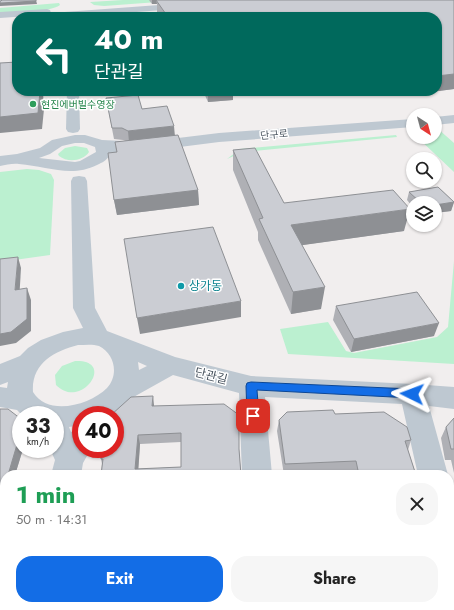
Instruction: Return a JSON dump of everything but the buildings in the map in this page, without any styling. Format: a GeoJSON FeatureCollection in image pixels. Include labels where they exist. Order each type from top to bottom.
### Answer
{"type":"FeatureCollection","features":[{"type":"Feature","properties":{"kind":"street"},"geometry":{"type":"LineString","coordinates":[[73,12],[195,4]]}},
{"type":"Feature","properties":{"kind":"street"},"geometry":{"type":"LineString","coordinates":[[0,16],[12,15]]}},
{"type":"Feature","properties":{"kind":"street"},"geometry":{"type":"LineString","coordinates":[[0,19],[12,18]]}},
{"type":"Feature","properties":{"kind":"street"},"geometry":{"type":"LineString","coordinates":[[70,135],[73,96]]}},
{"type":"Feature","properties":{"kind":"street"},"geometry":{"type":"LineString","coordinates":[[442,120],[454,119]]}},
{"type":"Feature","properties":{"kind":"street","name":"단구로"},"geometry":{"type":"LineString","coordinates":[[0,161],[47,157],[65,167],[80,166],[99,152],[136,147],[406,124]]}},
{"type":"Feature","properties":{"kind":"street"},"geometry":{"type":"LineString","coordinates":[[47,157],[57,143],[70,135],[85,139],[99,152],[79,181],[84,308],[106,340],[122,352],[127,364],[125,378],[106,404]]}},
{"type":"Feature","properties":{"kind":"street"},"geometry":{"type":"LineString","coordinates":[[65,167],[79,181]]}},
{"type":"Feature","properties":{"kind":"street"},"geometry":{"type":"LineString","coordinates":[[25,406],[12,399],[20,389],[21,376],[27,363],[38,352],[52,344],[84,308]]}},
{"type":"Feature","properties":{"kind":"street","name":"단관길"},"geometry":{"type":"LineString","coordinates":[[52,344],[77,336],[106,340],[171,365],[251,386],[412,394],[454,398]]}},
{"type":"Feature","properties":{"kind":"street"},"geometry":{"type":"LineString","coordinates":[[0,375],[27,363]]}},
{"type":"Feature","properties":{"kind":"street"},"geometry":{"type":"LineString","coordinates":[[64,417],[86,413],[106,404],[171,365]]}},
{"type":"Feature","properties":{"kind":"street"},"geometry":{"type":"LineString","coordinates":[[251,386],[257,470]]}},
{"type":"Feature","properties":{"kind":"street"},"geometry":{"type":"LineString","coordinates":[[412,394],[432,470]]}},
{"type":"Feature","properties":{"kind":"street"},"geometry":{"type":"LineString","coordinates":[[64,444],[72,459]]}},
{"type":"Feature","properties":{"kind":"green space"},"geometry":{"type":"Polygon","coordinates":[[[123,0],[185,0],[104,6],[94,5],[90,2],[123,0]]]}},
{"type":"Feature","properties":{"kind":"green space"},"geometry":{"type":"Polygon","coordinates":[[[59,3],[60,5],[55,8],[31,12],[0,13],[0,8],[59,3]]]}},
{"type":"Feature","properties":{"kind":"green space"},"geometry":{"type":"Polygon","coordinates":[[[442,132],[454,143],[454,172],[442,161],[442,152],[433,152],[424,144],[442,144],[442,132]]]}},
{"type":"Feature","properties":{"kind":"green space"},"geometry":{"type":"Polygon","coordinates":[[[396,135],[397,137],[254,151],[236,155],[227,159],[240,149],[396,135]]]}},
{"type":"Feature","properties":{"kind":"green space"},"geometry":{"type":"Polygon","coordinates":[[[75,146],[87,148],[89,152],[83,157],[75,160],[67,160],[59,156],[58,154],[65,148],[75,146]]]}},
{"type":"Feature","properties":{"kind":"green space"},"geometry":{"type":"Polygon","coordinates":[[[27,169],[39,170],[51,174],[54,180],[50,255],[0,262],[0,172],[27,169]]]}},
{"type":"Feature","properties":{"kind":"green space"},"geometry":{"type":"Polygon","coordinates":[[[454,261],[454,364],[288,354],[280,329],[328,322],[346,351],[354,353],[437,337],[448,327],[454,261]]]}},
{"type":"Feature","properties":{"kind":"green space"},"geometry":{"type":"Polygon","coordinates":[[[75,361],[87,363],[93,368],[94,375],[91,382],[84,388],[75,392],[66,391],[56,385],[55,375],[62,366],[75,361]]]}},
{"type":"Feature","properties":{"kind":"place","name":"현진에버빌수영장"},"geometry":{"type":"Point","coordinates":[33,104]}},
{"type":"Feature","properties":{"kind":"place","name":"상가동"},"geometry":{"type":"Point","coordinates":[181,286]}},
{"type":"Feature","properties":{"kind":"route"},"geometry":{"type":"LineString","coordinates":[[253,416],[251,386],[412,394]]}}]}
